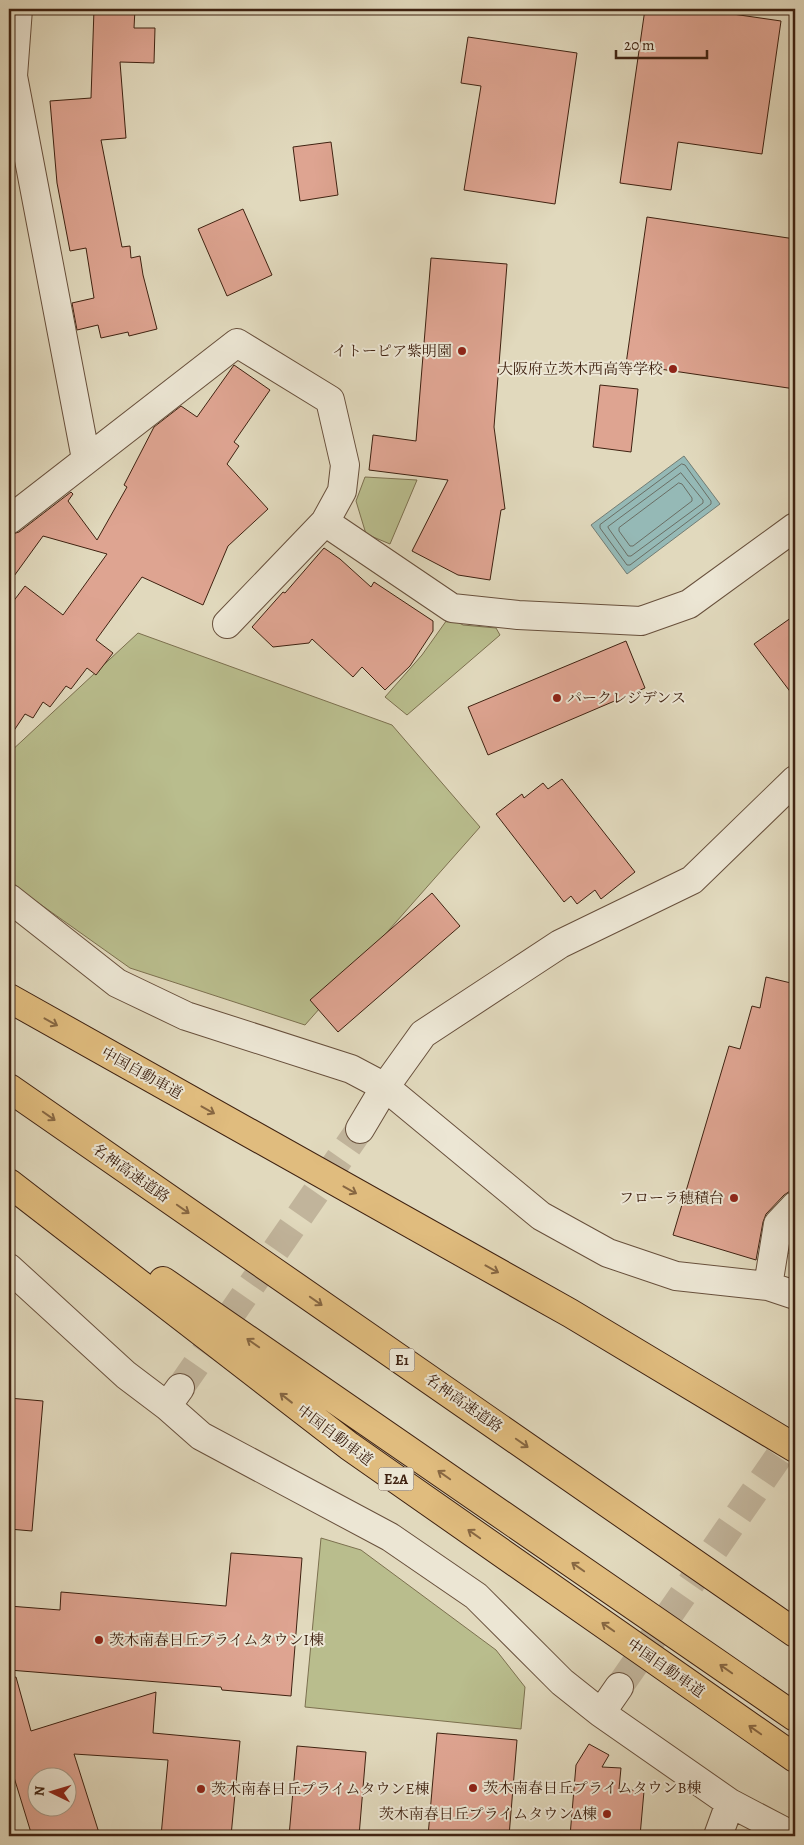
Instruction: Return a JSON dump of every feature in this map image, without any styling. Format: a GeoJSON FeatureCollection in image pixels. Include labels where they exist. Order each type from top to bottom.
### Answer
{"type":"FeatureCollection","features":[{"type":"Feature","properties":{"kind":"highway","name":"中国自動車道"},"geometry":{"type":"LineString","coordinates":[[9,998],[570,1313],[795,1448]]}},
{"type":"Feature","properties":{"kind":"highway","name":"名神高速道路"},"geometry":{"type":"LineString","coordinates":[[9,1088],[795,1633]]}},
{"type":"Feature","properties":{"kind":"highway"},"geometry":{"type":"LineString","coordinates":[[9,1175],[795,1717]]}},
{"type":"Feature","properties":{"kind":"highway","name":"中国自動車道"},"geometry":{"type":"LineString","coordinates":[[9,1183],[349,1446],[795,1758]]}},
{"type":"Feature","properties":{"kind":"street"},"geometry":{"type":"LineString","coordinates":[[18,9],[11,75],[86,459]]}},
{"type":"Feature","properties":{"kind":"street"},"geometry":{"type":"LineString","coordinates":[[9,520],[236,344],[330,400],[345,465],[342,491],[325,522],[227,624]]}},
{"type":"Feature","properties":{"kind":"street"},"geometry":{"type":"LineString","coordinates":[[325,522],[452,608],[641,621],[689,604],[795,528]]}},
{"type":"Feature","properties":{"kind":"street"},"geometry":{"type":"LineString","coordinates":[[360,1129],[385,1087],[423,1034],[560,944],[692,880],[795,780]]}},
{"type":"Feature","properties":{"kind":"street"},"geometry":{"type":"LineString","coordinates":[[9,898],[117,983],[186,1016],[350,1069],[385,1087],[541,1216],[608,1253],[676,1276],[768,1286],[795,1295]]}},
{"type":"Feature","properties":{"kind":"street"},"geometry":{"type":"LineString","coordinates":[[768,1286],[778,1224],[795,1206]]}},
{"type":"Feature","properties":{"kind":"street"},"geometry":{"type":"LineString","coordinates":[[9,1268],[126,1375],[174,1397],[201,1436],[390,1537],[476,1596],[562,1682],[601,1713],[730,1803],[793,1836]]}},
{"type":"Feature","properties":{"kind":"street"},"geometry":{"type":"LineString","coordinates":[[601,1713],[619,1687]]}},
{"type":"Feature","properties":{"kind":"street"},"geometry":{"type":"LineString","coordinates":[[718,1836],[730,1803]]}},
{"type":"Feature","properties":{"kind":"green space"},"geometry":{"type":"Polygon","coordinates":[[[365,477],[417,480],[390,544],[366,534],[356,501],[365,477]]]}},
{"type":"Feature","properties":{"kind":"green space"},"geometry":{"type":"Polygon","coordinates":[[[449,617],[463,625],[496,628],[500,635],[407,715],[385,697],[422,655],[449,617]]]}},
{"type":"Feature","properties":{"kind":"green space"},"geometry":{"type":"Polygon","coordinates":[[[138,633],[392,725],[480,827],[305,1025],[130,968],[9,882],[9,753],[138,633]]]}},
{"type":"Feature","properties":{"kind":"green space"},"geometry":{"type":"Polygon","coordinates":[[[321,1538],[361,1550],[496,1650],[525,1687],[521,1729],[305,1707],[321,1538]]]}},
{"type":"Feature","properties":{"kind":"water"},"geometry":{"type":"Polygon","coordinates":[[[684,456],[720,504],[627,574],[591,525],[684,456]]]}},
{"type":"Feature","properties":{"kind":"building"},"geometry":{"type":"Polygon","coordinates":[[[94,9],[135,9],[134,28],[155,28],[154,63],[120,62],[126,138],[101,140],[122,247],[130,246],[131,258],[140,256],[157,329],[129,336],[128,332],[101,338],[98,325],[77,330],[72,303],[94,298],[86,248],[70,251],[57,183],[50,101],[91,98],[94,9]]]}},
{"type":"Feature","properties":{"kind":"building"},"geometry":{"type":"Polygon","coordinates":[[[645,9],[698,9],[781,21],[762,154],[678,142],[671,190],[620,183],[645,9]]]}},
{"type":"Feature","properties":{"kind":"building"},"geometry":{"type":"Polygon","coordinates":[[[468,37],[577,53],[555,204],[464,190],[481,86],[461,83],[468,37]]]}},
{"type":"Feature","properties":{"kind":"building"},"geometry":{"type":"Polygon","coordinates":[[[331,142],[338,195],[300,201],[293,147],[331,142]]]}},
{"type":"Feature","properties":{"kind":"building"},"geometry":{"type":"Polygon","coordinates":[[[243,209],[272,275],[227,296],[198,229],[243,209]]]}},
{"type":"Feature","properties":{"kind":"building"},"geometry":{"type":"Polygon","coordinates":[[[647,217],[795,239],[795,389],[626,364],[647,217]]]}},
{"type":"Feature","properties":{"kind":"building"},"geometry":{"type":"Polygon","coordinates":[[[431,258],[507,264],[494,427],[505,509],[501,510],[490,580],[458,575],[412,551],[448,480],[369,470],[373,435],[416,441],[431,258]]]}},
{"type":"Feature","properties":{"kind":"building"},"geometry":{"type":"Polygon","coordinates":[[[234,365],[270,390],[234,442],[239,446],[227,464],[268,509],[228,546],[203,605],[142,577],[96,640],[113,653],[96,675],[87,668],[71,689],[66,686],[50,707],[43,702],[33,718],[25,714],[9,738],[9,607],[25,586],[63,615],[107,554],[43,536],[9,583],[9,535],[19,532],[71,492],[73,494],[68,501],[97,540],[127,487],[124,485],[154,427],[181,406],[197,417],[234,365]]]}},
{"type":"Feature","properties":{"kind":"building"},"geometry":{"type":"Polygon","coordinates":[[[600,385],[638,389],[631,452],[593,447],[600,385]]]}},
{"type":"Feature","properties":{"kind":"building"},"geometry":{"type":"Polygon","coordinates":[[[324,548],[340,559],[371,587],[374,582],[433,621],[433,631],[410,666],[385,690],[362,667],[353,677],[312,639],[309,643],[273,647],[252,627],[324,548]]]}},
{"type":"Feature","properties":{"kind":"building"},"geometry":{"type":"Polygon","coordinates":[[[795,615],[795,698],[754,644],[795,615]]]}},
{"type":"Feature","properties":{"kind":"building","name":"パークレジデンス"},"geometry":{"type":"Polygon","coordinates":[[[626,641],[645,688],[488,755],[468,707],[626,641]]]}},
{"type":"Feature","properties":{"kind":"building"},"geometry":{"type":"Polygon","coordinates":[[[562,779],[635,872],[601,899],[595,890],[577,904],[571,896],[564,902],[496,814],[522,794],[524,798],[543,783],[548,789],[562,779]]]}},
{"type":"Feature","properties":{"kind":"building"},"geometry":{"type":"Polygon","coordinates":[[[432,893],[460,926],[338,1032],[310,1000],[432,893]]]}},
{"type":"Feature","properties":{"kind":"building","name":"フローラ穂積台"},"geometry":{"type":"Polygon","coordinates":[[[766,977],[795,984],[795,1191],[790,1191],[784,1195],[766,1214],[756,1260],[673,1235],[729,1046],[740,1049],[752,1006],[760,1008],[766,977]]]}},
{"type":"Feature","properties":{"kind":"building"},"geometry":{"type":"Polygon","coordinates":[[[795,1228],[795,1256],[789,1254],[795,1228]]]}},
{"type":"Feature","properties":{"kind":"building"},"geometry":{"type":"Polygon","coordinates":[[[9,1398],[43,1401],[32,1531],[9,1529],[9,1398]]]}},
{"type":"Feature","properties":{"kind":"building"},"geometry":{"type":"Polygon","coordinates":[[[231,1553],[302,1558],[291,1696],[222,1690],[221,1687],[9,1670],[9,1606],[60,1610],[61,1592],[226,1606],[231,1553]]]}},
{"type":"Feature","properties":{"kind":"building"},"geometry":{"type":"Polygon","coordinates":[[[16,1677],[31,1731],[156,1692],[153,1733],[240,1741],[231,1836],[161,1836],[168,1760],[74,1754],[100,1836],[32,1836],[9,1761],[9,1678],[16,1677]]]}},
{"type":"Feature","properties":{"kind":"building","name":"茨木南春日丘プライムタウンB棟"},"geometry":{"type":"Polygon","coordinates":[[[437,1733],[517,1740],[509,1836],[428,1836],[437,1733]]]}},
{"type":"Feature","properties":{"kind":"building","name":"茨木南春日丘プライムタウンA棟"},"geometry":{"type":"Polygon","coordinates":[[[589,1744],[609,1755],[602,1767],[621,1768],[619,1789],[644,1791],[640,1836],[570,1836],[576,1765],[589,1744]]]}},
{"type":"Feature","properties":{"kind":"building"},"geometry":{"type":"Polygon","coordinates":[[[297,1746],[366,1752],[359,1836],[289,1836],[297,1746]]]}},
{"type":"Feature","properties":{"kind":"tunnel"},"geometry":{"type":"LineString","coordinates":[[180,1388],[360,1129]]}},
{"type":"Feature","properties":{"kind":"tunnel"},"geometry":{"type":"LineString","coordinates":[[619,1687],[795,1433]]}},
{"type":"Feature","properties":{"kind":"place","name":"イトーピア紫明園"},"geometry":{"type":"Point","coordinates":[462,351]}},
{"type":"Feature","properties":{"kind":"place","name":"大阪府立茨木西高等学校"},"geometry":{"type":"Point","coordinates":[673,369]}},
{"type":"Feature","properties":{"kind":"place","name":"パークレジデンス"},"geometry":{"type":"Point","coordinates":[557,698]}},
{"type":"Feature","properties":{"kind":"place","name":"フローラ穂積台"},"geometry":{"type":"Point","coordinates":[734,1198]}},
{"type":"Feature","properties":{"kind":"place","name":"茨木南春日丘プライムタウンI棟"},"geometry":{"type":"Point","coordinates":[99,1640]}},
{"type":"Feature","properties":{"kind":"place","name":"茨木南春日丘プライムタウンB棟"},"geometry":{"type":"Point","coordinates":[473,1788]}},
{"type":"Feature","properties":{"kind":"place","name":"茨木南春日丘プライムタウンE棟"},"geometry":{"type":"Point","coordinates":[201,1789]}},
{"type":"Feature","properties":{"kind":"place","name":"茨木南春日丘プライムタウンA棟"},"geometry":{"type":"Point","coordinates":[607,1814]}}]}
